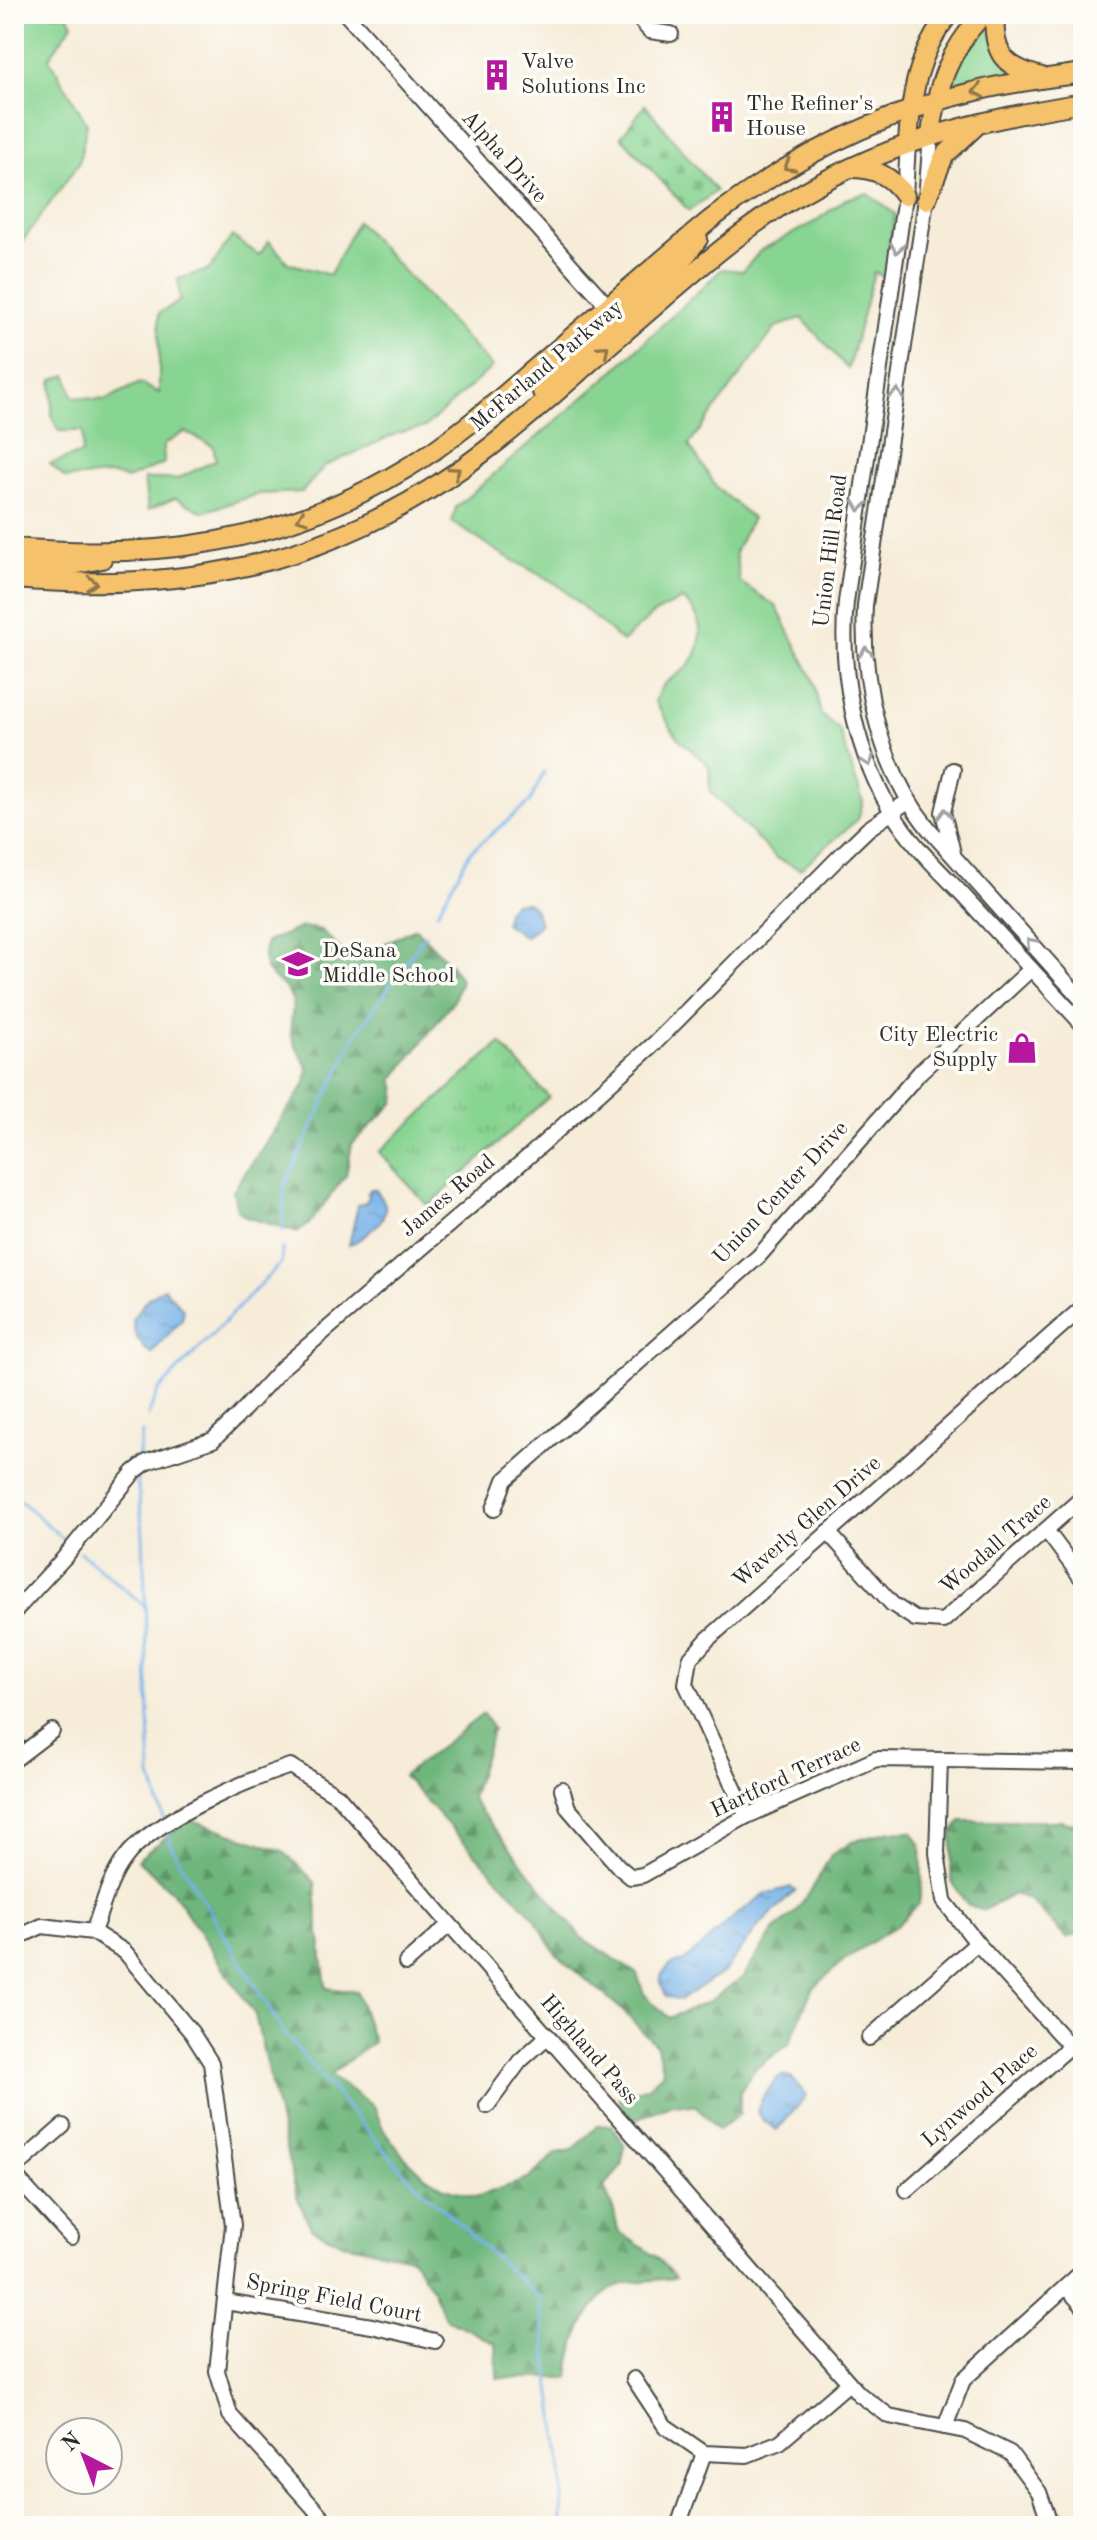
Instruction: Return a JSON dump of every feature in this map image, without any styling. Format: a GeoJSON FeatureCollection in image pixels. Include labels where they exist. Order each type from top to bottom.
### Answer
{"type":"FeatureCollection","features":[{"type":"Feature","properties":{"kind":"main road","name":"Union Hill Road"},"geometry":{"type":"LineString","coordinates":[[908,143],[915,81],[924,52],[949,14]]}},
{"type":"Feature","properties":{"kind":"main road","name":"Union Hill Road"},"geometry":{"type":"LineString","coordinates":[[931,135],[941,78],[956,48],[983,14]]}},
{"type":"Feature","properties":{"kind":"main road"},"geometry":{"type":"LineString","coordinates":[[995,14],[995,38],[1001,56],[1023,71],[1048,78]]}},
{"type":"Feature","properties":{"kind":"main road","name":"McFarland Parkway"},"geometry":{"type":"LineString","coordinates":[[14,579],[125,584],[200,576],[286,556],[369,524],[450,476],[523,419],[564,367],[618,317],[710,220],[761,183],[798,160],[861,129],[910,110],[983,90],[1083,73]]}},
{"type":"Feature","properties":{"kind":"main road","name":"McFarland Parkway"},"geometry":{"type":"LineString","coordinates":[[14,548],[124,553],[189,547],[245,536],[320,512],[374,487],[457,434],[618,317],[794,199],[850,168],[931,135],[983,121],[1083,103]]}},
{"type":"Feature","properties":{"kind":"main road"},"geometry":{"type":"LineString","coordinates":[[926,200],[944,156],[983,121]]}},
{"type":"Feature","properties":{"kind":"main road"},"geometry":{"type":"LineString","coordinates":[[850,168],[878,171],[889,177],[905,196]]}},
{"type":"Feature","properties":{"kind":"main road"},"geometry":{"type":"LineString","coordinates":[[369,524],[400,527]]}},
{"type":"Feature","properties":{"kind":"main road"},"geometry":{"type":"LineString","coordinates":[[14,563],[68,566],[124,553]]}},
{"type":"Feature","properties":{"kind":"street","name":"Alpha Drive"},"geometry":{"type":"LineString","coordinates":[[346,14],[618,317]]}},
{"type":"Feature","properties":{"kind":"street"},"geometry":{"type":"LineString","coordinates":[[635,14],[650,31],[671,34]]}},
{"type":"Feature","properties":{"kind":"street","name":"Union Hill Road"},"geometry":{"type":"LineString","coordinates":[[931,135],[926,200],[865,605],[864,631],[874,706],[882,736],[908,801],[1083,1001]]}},
{"type":"Feature","properties":{"kind":"street","name":"Union Hill Road"},"geometry":{"type":"LineString","coordinates":[[908,143],[905,196],[843,629],[849,689],[874,777],[892,812],[918,848],[1083,1025]]}},
{"type":"Feature","properties":{"kind":"street"},"geometry":{"type":"LineString","coordinates":[[953,770],[943,812],[954,857]]}},
{"type":"Feature","properties":{"kind":"street","name":"James Road"},"geometry":{"type":"LineString","coordinates":[[14,1612],[64,1558],[134,1472],[147,1462],[213,1440],[294,1357],[614,1080],[845,851],[908,801]]}},
{"type":"Feature","properties":{"kind":"street","name":"Union Center Drive"},"geometry":{"type":"LineString","coordinates":[[494,1509],[505,1480],[759,1256],[920,1072],[1031,969]]}},
{"type":"Feature","properties":{"kind":"street","name":"Waverly Glen Drive"},"geometry":{"type":"LineString","coordinates":[[747,1816],[686,1684],[690,1659],[708,1639],[1083,1307]]}},
{"type":"Feature","properties":{"kind":"street","name":"Woodall Trace"},"geometry":{"type":"LineString","coordinates":[[828,1532],[892,1604],[915,1619],[943,1621],[1083,1497]]}},
{"type":"Feature","properties":{"kind":"street"},"geometry":{"type":"LineString","coordinates":[[1046,1530],[1083,1580]]}},
{"type":"Feature","properties":{"kind":"street"},"geometry":{"type":"LineString","coordinates":[[14,1760],[52,1731]]}},
{"type":"Feature","properties":{"kind":"street","name":"Hartford Terrace"},"geometry":{"type":"LineString","coordinates":[[562,1789],[568,1808],[631,1877],[643,1875],[747,1816],[876,1759],[1083,1762]]}},
{"type":"Feature","properties":{"kind":"street"},"geometry":{"type":"LineString","coordinates":[[940,1760],[937,1853],[944,1901],[977,1943],[1070,2046]]}},
{"type":"Feature","properties":{"kind":"street","name":"Highland Pass"},"geometry":{"type":"LineString","coordinates":[[93,1932],[107,1892],[125,1858],[149,1835],[240,1783],[290,1766],[338,1796],[859,2394],[889,2416],[965,2431],[1010,2453],[1039,2492],[1051,2526]]}},
{"type":"Feature","properties":{"kind":"street"},"geometry":{"type":"LineString","coordinates":[[406,1963],[449,1925]]}},
{"type":"Feature","properties":{"kind":"street"},"geometry":{"type":"LineString","coordinates":[[14,1939],[42,1926],[93,1932],[125,1952],[192,2033],[211,2063],[233,2225],[217,2371],[230,2415],[330,2526]]}},
{"type":"Feature","properties":{"kind":"street"},"geometry":{"type":"LineString","coordinates":[[869,2038],[977,1943]]}},
{"type":"Feature","properties":{"kind":"street","name":"Lynwood Place"},"geometry":{"type":"LineString","coordinates":[[907,2190],[1083,2035]]}},
{"type":"Feature","properties":{"kind":"street"},"geometry":{"type":"LineString","coordinates":[[487,2106],[520,2061],[548,2036]]}},
{"type":"Feature","properties":{"kind":"street"},"geometry":{"type":"LineString","coordinates":[[63,2126],[14,2172],[71,2237]]}},
{"type":"Feature","properties":{"kind":"street"},"geometry":{"type":"LineString","coordinates":[[945,2427],[963,2380],[1083,2271]]}},
{"type":"Feature","properties":{"kind":"street"},"geometry":{"type":"LineString","coordinates":[[1066,2287],[1083,2306]]}},
{"type":"Feature","properties":{"kind":"street","name":"Spring Field Court"},"geometry":{"type":"LineString","coordinates":[[225,2302],[372,2326],[435,2341]]}},
{"type":"Feature","properties":{"kind":"street"},"geometry":{"type":"LineString","coordinates":[[634,2379],[665,2426],[704,2453],[747,2455],[780,2442],[849,2383]]}},
{"type":"Feature","properties":{"kind":"street"},"geometry":{"type":"LineString","coordinates":[[678,2526],[704,2453]]}},
{"type":"Feature","properties":{"kind":"green space"},"geometry":{"type":"Polygon","coordinates":[[[14,14],[66,14],[73,23],[49,58],[87,124],[79,163],[14,253],[14,14]]]}},
{"type":"Feature","properties":{"kind":"green space"},"geometry":{"type":"Polygon","coordinates":[[[987,26],[1012,74],[953,88],[964,53],[974,37],[987,26]]]}},
{"type":"Feature","properties":{"kind":"green space"},"geometry":{"type":"Polygon","coordinates":[[[645,105],[716,191],[689,211],[621,137],[645,105]]]}},
{"type":"Feature","properties":{"kind":"green space"},"geometry":{"type":"Polygon","coordinates":[[[867,193],[895,214],[886,278],[874,272],[848,369],[802,318],[776,327],[689,445],[717,488],[752,518],[735,552],[740,582],[776,606],[813,679],[821,715],[839,729],[863,802],[858,819],[800,869],[776,858],[710,791],[709,766],[677,737],[655,702],[662,687],[687,667],[696,653],[700,627],[689,605],[682,599],[653,614],[622,642],[557,584],[503,555],[452,522],[456,507],[606,378],[722,269],[743,271],[761,250],[813,223],[846,199],[867,193]]]}},
{"type":"Feature","properties":{"kind":"green space"},"geometry":{"type":"Polygon","coordinates":[[[357,221],[492,367],[425,427],[398,433],[325,466],[302,492],[259,494],[203,512],[175,498],[148,510],[144,479],[177,479],[216,460],[213,446],[185,432],[163,445],[164,463],[127,479],[113,475],[65,478],[50,464],[82,453],[83,431],[59,431],[52,417],[52,380],[67,375],[73,397],[105,400],[140,383],[159,393],[159,313],[180,301],[178,279],[209,270],[232,236],[259,255],[269,241],[288,263],[330,275],[357,221]]]}},
{"type":"Feature","properties":{"kind":"green space"},"geometry":{"type":"Polygon","coordinates":[[[302,927],[321,930],[345,954],[353,957],[415,928],[452,966],[461,980],[454,1000],[393,1080],[395,1102],[352,1144],[346,1175],[309,1224],[297,1232],[246,1217],[237,1210],[233,1191],[305,1084],[308,1070],[291,1032],[292,1000],[284,986],[268,972],[264,955],[266,942],[302,927]]]}},
{"type":"Feature","properties":{"kind":"green space"},"geometry":{"type":"Polygon","coordinates":[[[500,1043],[549,1097],[428,1206],[379,1152],[500,1043]]]}},
{"type":"Feature","properties":{"kind":"green space"},"geometry":{"type":"Polygon","coordinates":[[[483,1714],[493,1729],[471,1799],[581,1937],[637,1974],[644,1994],[669,2018],[708,2002],[743,1977],[773,1932],[795,1912],[811,1891],[831,1855],[852,1842],[890,1831],[912,1832],[921,1846],[919,1904],[897,1925],[844,1960],[812,1989],[789,2044],[755,2069],[740,2092],[740,2114],[718,2130],[696,2106],[672,2104],[637,2119],[623,2111],[619,2097],[648,2087],[663,2072],[657,2046],[620,2008],[556,1954],[534,1917],[403,1776],[483,1714]]]}},
{"type":"Feature","properties":{"kind":"green space"},"geometry":{"type":"Polygon","coordinates":[[[189,1819],[283,1851],[315,1882],[326,1988],[357,1992],[373,2042],[330,2075],[374,2107],[383,2129],[402,2154],[425,2176],[444,2188],[476,2197],[528,2179],[557,2153],[573,2150],[597,2126],[612,2125],[625,2146],[621,2167],[604,2187],[618,2231],[655,2256],[676,2278],[632,2282],[606,2292],[581,2329],[569,2378],[497,2378],[496,2344],[445,2318],[432,2289],[411,2257],[343,2244],[311,2228],[297,2197],[255,2015],[172,1891],[137,1860],[189,1819]]]}},
{"type":"Feature","properties":{"kind":"green space"},"geometry":{"type":"Polygon","coordinates":[[[961,1821],[1060,1821],[1083,1826],[1083,1933],[1066,1938],[1030,1900],[1014,1894],[984,1910],[967,1905],[951,1880],[952,1833],[961,1821]]]}},
{"type":"Feature","properties":{"kind":"water"},"geometry":{"type":"Polygon","coordinates":[[[527,902],[534,908],[540,924],[525,937],[505,923],[507,911],[514,903],[527,902]]]}},
{"type":"Feature","properties":{"kind":"water"},"geometry":{"type":"Polygon","coordinates":[[[371,1189],[375,1189],[384,1203],[383,1217],[373,1229],[349,1245],[358,1205],[365,1203],[371,1189]]]}},
{"type":"Feature","properties":{"kind":"water"},"geometry":{"type":"Polygon","coordinates":[[[164,1288],[184,1310],[182,1319],[151,1354],[138,1338],[133,1318],[148,1298],[164,1288]]]}},
{"type":"Feature","properties":{"kind":"water"},"geometry":{"type":"Polygon","coordinates":[[[791,1887],[796,1890],[759,1926],[724,1972],[680,2000],[666,1996],[660,1982],[670,1965],[684,1961],[765,1894],[791,1887]]]}},
{"type":"Feature","properties":{"kind":"water"},"geometry":{"type":"Polygon","coordinates":[[[782,2075],[792,2078],[807,2096],[777,2130],[757,2112],[766,2091],[782,2075]]]}},
{"type":"Feature","properties":{"kind":"waterway"},"geometry":{"type":"LineString","coordinates":[[437,913],[470,852],[530,802],[544,772]]}},
{"type":"Feature","properties":{"kind":"waterway"},"geometry":{"type":"LineString","coordinates":[[283,1231],[284,1187],[355,1036],[425,935]]}},
{"type":"Feature","properties":{"kind":"waterway"},"geometry":{"type":"LineString","coordinates":[[148,1416],[158,1391],[281,1263],[282,1248]]}},
{"type":"Feature","properties":{"kind":"waterway"},"geometry":{"type":"LineString","coordinates":[[138,1460],[142,1433]]}},
{"type":"Feature","properties":{"kind":"waterway"},"geometry":{"type":"LineString","coordinates":[[137,1477],[143,1534],[151,1777],[164,1819]]}},
{"type":"Feature","properties":{"kind":"waterway"},"geometry":{"type":"LineString","coordinates":[[14,1495],[68,1543]]}},
{"type":"Feature","properties":{"kind":"waterway"},"geometry":{"type":"LineString","coordinates":[[80,1552],[146,1607]]}},
{"type":"Feature","properties":{"kind":"waterway"},"geometry":{"type":"LineString","coordinates":[[167,1830],[173,1850],[284,2033],[405,2174],[539,2298],[562,2469],[562,2526]]}},
{"type":"Feature","properties":{"kind":"place","name":"Valve Solutions Inc"},"geometry":{"type":"Point","coordinates":[497,75]}},
{"type":"Feature","properties":{"kind":"place","name":"The Refiner's House"},"geometry":{"type":"Point","coordinates":[722,117]}},
{"type":"Feature","properties":{"kind":"place","name":"DeSana Middle School"},"geometry":{"type":"Point","coordinates":[298,964]}},
{"type":"Feature","properties":{"kind":"place","name":"City Electric Supply"},"geometry":{"type":"Point","coordinates":[1022,1048]}}]}
